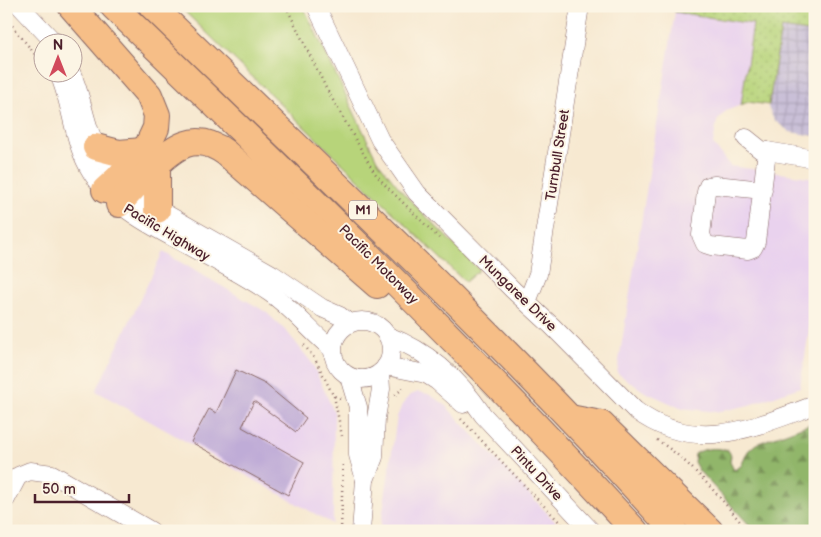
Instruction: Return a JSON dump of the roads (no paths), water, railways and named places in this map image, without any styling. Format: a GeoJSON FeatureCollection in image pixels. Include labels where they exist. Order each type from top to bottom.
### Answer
{"type":"FeatureCollection","features":[{"type":"Feature","properties":{"kind":"highway"},"geometry":{"type":"LineString","coordinates":[[71,6],[152,101],[157,115],[150,158],[157,210]]}},
{"type":"Feature","properties":{"kind":"highway","name":"Pacific Motorway"},"geometry":{"type":"LineString","coordinates":[[113,6],[420,305],[520,407],[635,531]]}},
{"type":"Feature","properties":{"kind":"highway","name":"Pacific Motorway"},"geometry":{"type":"LineString","coordinates":[[152,6],[453,298],[570,418],[674,531]]}},
{"type":"Feature","properties":{"kind":"highway"},"geometry":{"type":"LineString","coordinates":[[96,147],[150,158],[172,151],[182,145],[199,142],[215,146],[226,153],[388,294],[420,305]]}},
{"type":"Feature","properties":{"kind":"highway"},"geometry":{"type":"LineString","coordinates":[[118,191],[150,158]]}},
{"type":"Feature","properties":{"kind":"highway"},"geometry":{"type":"LineString","coordinates":[[570,418],[601,424],[710,531]]}},
{"type":"Feature","properties":{"kind":"street","name":"Mungaree Drive"},"geometry":{"type":"LineString","coordinates":[[316,6],[380,140],[417,193],[552,326],[628,405],[647,418],[668,427],[693,433],[723,434],[738,431],[815,405]]}},
{"type":"Feature","properties":{"kind":"street","name":"Turnbull Street"},"geometry":{"type":"LineString","coordinates":[[527,302],[538,274],[580,6]]}},
{"type":"Feature","properties":{"kind":"street"},"geometry":{"type":"LineString","coordinates":[[25,11],[45,32]]}},
{"type":"Feature","properties":{"kind":"street"},"geometry":{"type":"LineString","coordinates":[[25,11],[36,32]]}},
{"type":"Feature","properties":{"kind":"street","name":"Pacific Highway"},"geometry":{"type":"LineString","coordinates":[[62,82],[78,146],[87,164],[118,191],[157,210],[272,274],[322,308],[340,316],[349,324]]}},
{"type":"Feature","properties":{"kind":"street","name":"Pacific Highway"},"geometry":{"type":"LineString","coordinates":[[75,82],[96,147],[118,191],[135,216],[247,278],[271,294],[301,318],[332,349]]}},
{"type":"Feature","properties":{"kind":"street"},"geometry":{"type":"LineString","coordinates":[[746,138],[761,150],[815,159]]}},
{"type":"Feature","properties":{"kind":"street"},"geometry":{"type":"LineString","coordinates":[[763,190],[715,185],[708,186],[701,235],[705,244],[748,250],[753,248],[756,242],[763,190],[767,151]]}},
{"type":"Feature","properties":{"kind":"street"},"geometry":{"type":"LineString","coordinates":[[361,531],[365,480],[374,457],[376,418],[383,370],[391,351],[388,336],[375,324],[366,321],[349,324],[337,334],[332,349],[336,366],[342,372],[349,377],[365,379],[383,370]]}},
{"type":"Feature","properties":{"kind":"street","name":"Pintu Drive"},"geometry":{"type":"LineString","coordinates":[[388,336],[408,343],[444,369],[472,398],[483,415],[591,531]]}},
{"type":"Feature","properties":{"kind":"street","name":"Pintu Drive"},"geometry":{"type":"LineString","coordinates":[[383,370],[426,374],[437,381],[465,406],[483,415]]}},
{"type":"Feature","properties":{"kind":"street"},"geometry":{"type":"LineString","coordinates":[[349,377],[358,408],[358,455],[365,480]]}},
{"type":"Feature","properties":{"kind":"street"},"geometry":{"type":"LineString","coordinates":[[6,499],[18,476],[30,471],[52,474],[151,531]]}}]}
